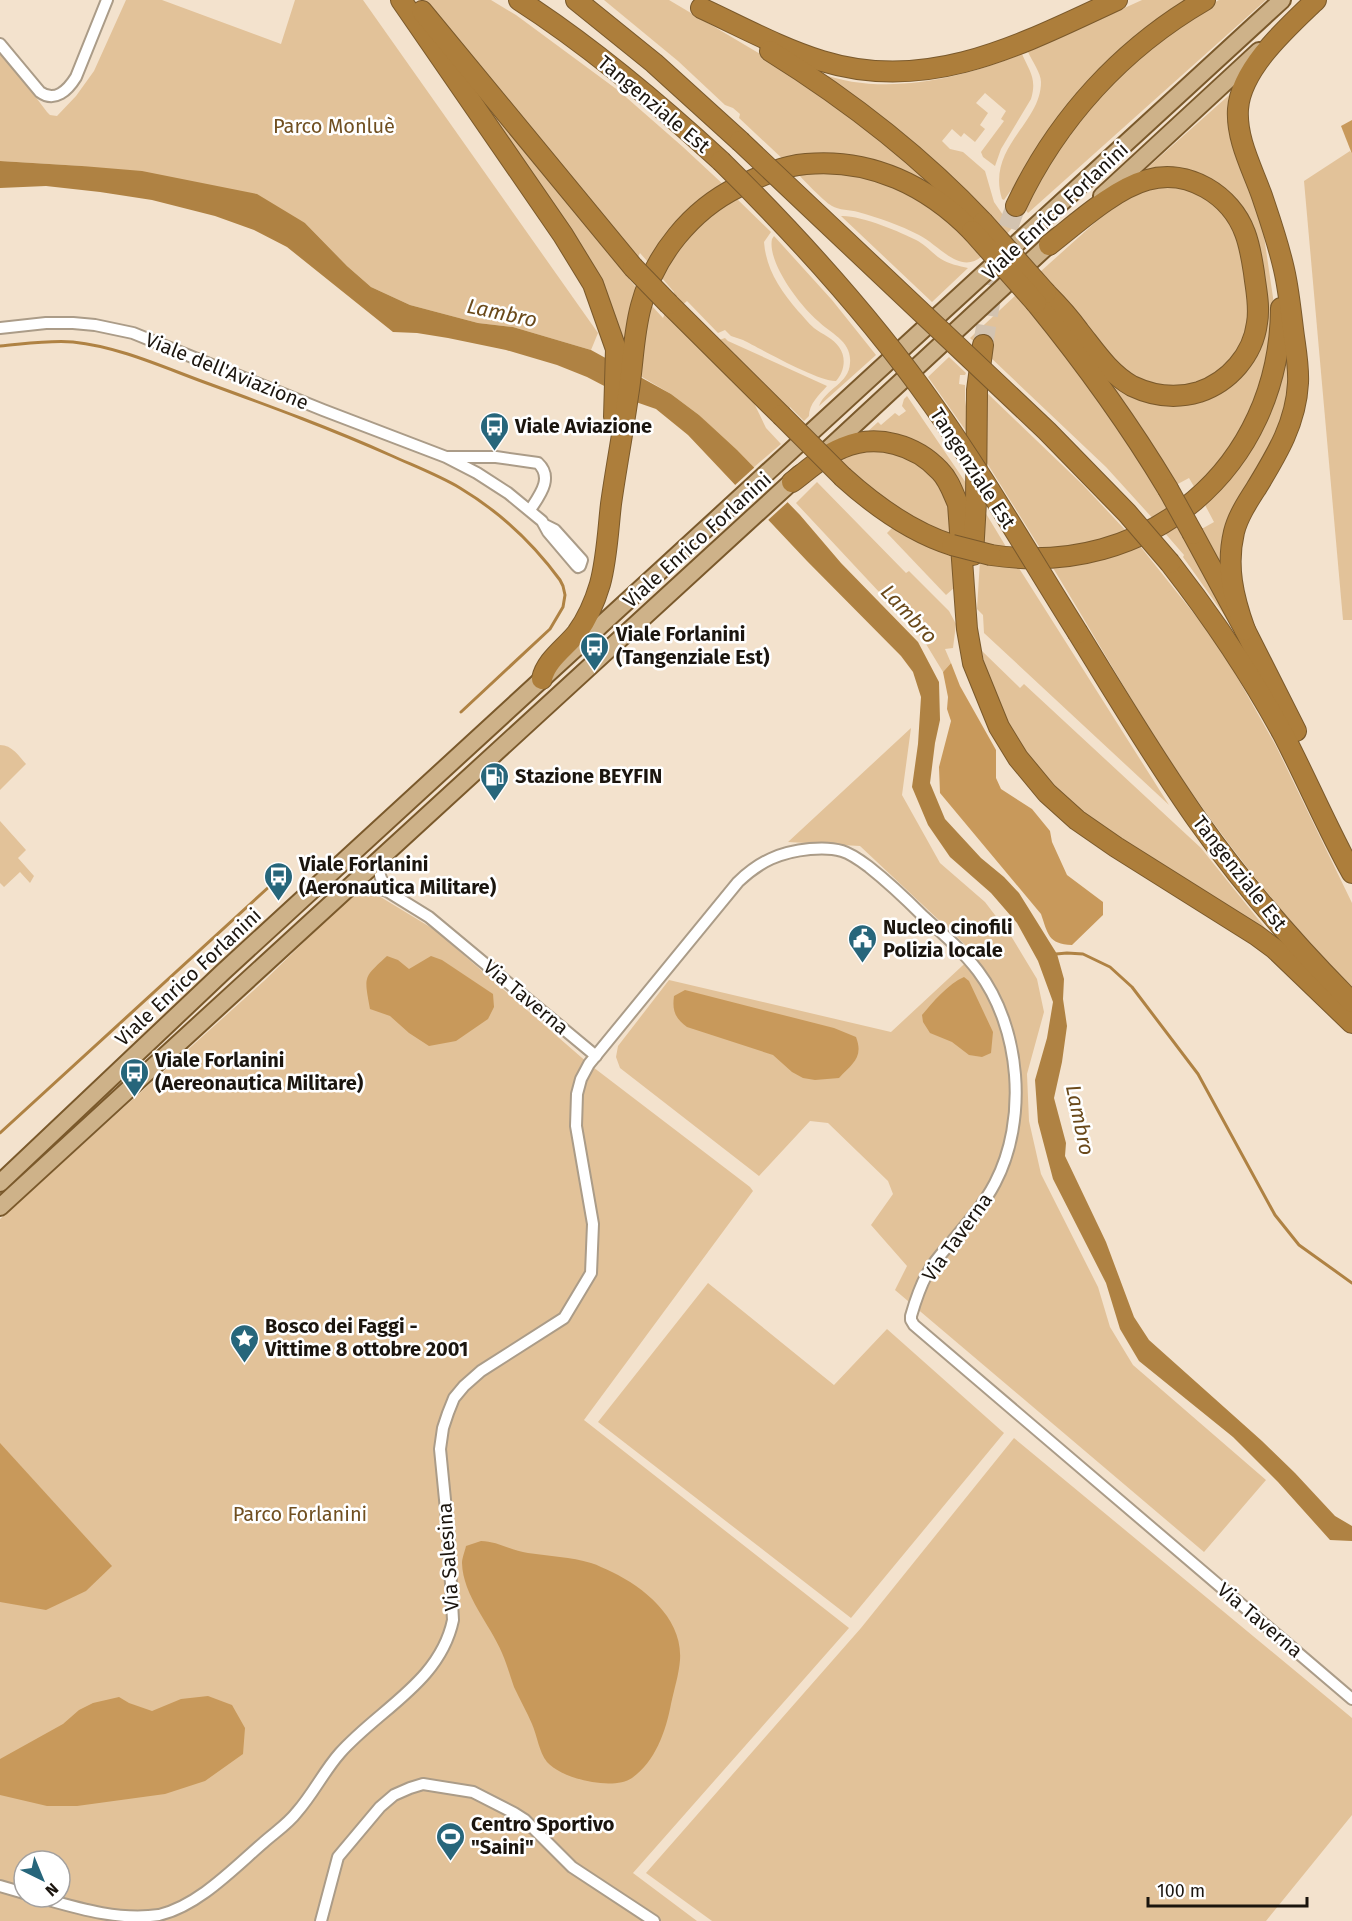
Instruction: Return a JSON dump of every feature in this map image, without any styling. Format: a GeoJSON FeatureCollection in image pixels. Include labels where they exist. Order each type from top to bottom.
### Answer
{"type":"FeatureCollection","features":[{"type":"Feature","properties":{"kind":"highway"},"geometry":{"type":"LineString","coordinates":[[401,0],[583,265],[593,284],[615,346],[625,362]]}},
{"type":"Feature","properties":{"kind":"highway"},"geometry":{"type":"LineString","coordinates":[[412,0],[431,20],[633,267],[843,477],[889,513],[922,532],[952,545],[991,555],[1016,558],[1065,557],[1118,544],[1176,515],[1201,496],[1225,470],[1245,441],[1259,412],[1270,383],[1279,347],[1280,289],[1262,196]]}},
{"type":"Feature","properties":{"kind":"highway","name":"Tangenziale Est"},"geometry":{"type":"LineString","coordinates":[[519,0],[630,82],[721,161],[808,250],[879,334],[907,369],[959,443],[1164,771],[1199,823],[1284,929],[1352,1002]]}},
{"type":"Feature","properties":{"kind":"highway","name":"Tangenziale Est"},"geometry":{"type":"LineString","coordinates":[[576,0],[654,63],[740,141],[1054,438],[1127,513],[1170,563],[1209,614],[1248,672],[1310,776],[1348,866]]}},
{"type":"Feature","properties":{"kind":"highway"},"geometry":{"type":"LineString","coordinates":[[694,4],[812,58],[857,70],[882,72],[919,70],[958,64],[1004,51],[1117,0]]}},
{"type":"Feature","properties":{"kind":"highway"},"geometry":{"type":"LineString","coordinates":[[1016,206],[1041,158],[1091,91],[1152,35],[1205,0]]}},
{"type":"Feature","properties":{"kind":"highway"},"geometry":{"type":"LineString","coordinates":[[1310,776],[1234,601],[1230,555],[1234,530],[1243,510],[1278,453],[1288,432],[1294,412],[1298,382],[1296,348],[1286,280],[1262,196],[1244,149],[1239,128],[1238,109],[1242,88],[1250,73],[1260,59],[1315,0]]}},
{"type":"Feature","properties":{"kind":"highway"},"geometry":{"type":"LineString","coordinates":[[694,4],[791,64],[861,113],[939,179],[1041,298],[1116,375],[1133,386],[1161,395],[1193,394],[1222,381],[1233,371],[1251,345],[1257,323],[1257,293],[1243,227],[1229,206],[1217,194],[1193,182],[1177,178],[1157,178],[1128,187],[1049,245]]}},
{"type":"Feature","properties":{"kind":"highway"},"geometry":{"type":"LineString","coordinates":[[542,680],[547,665],[578,632],[594,600],[604,568],[611,503],[611,470],[625,362],[641,306],[657,267],[673,240],[712,203],[730,191],[780,169],[816,163],[862,168],[900,180],[929,194],[978,227]]}},
{"type":"Feature","properties":{"kind":"highway"},"geometry":{"type":"LineString","coordinates":[[1041,298],[1168,489],[1245,630]]}},
{"type":"Feature","properties":{"kind":"highway"},"geometry":{"type":"LineString","coordinates":[[983,345],[977,399],[976,502],[971,603],[973,641],[986,694]]}},
{"type":"Feature","properties":{"kind":"highway"},"geometry":{"type":"LineString","coordinates":[[787,486],[843,447],[860,443],[900,444],[916,452],[942,472],[958,504],[973,663],[999,727],[1018,758],[1047,793],[1077,820],[1275,949],[1352,1023]]}},
{"type":"Feature","properties":{"kind":"main road","name":"Viale Enrico Forlanini"},"geometry":{"type":"LineString","coordinates":[[0,1183],[223,972],[1282,0]]}},
{"type":"Feature","properties":{"kind":"main road","name":"Viale Enrico Forlanini"},"geometry":{"type":"LineString","coordinates":[[0,1207],[759,513],[1315,0]]}},
{"type":"Feature","properties":{"kind":"street"},"geometry":{"type":"LineString","coordinates":[[0,44],[40,92],[45,96],[57,96],[71,85],[76,77],[107,0]]}},
{"type":"Feature","properties":{"kind":"street","name":"Viale dell'Aviazione"},"geometry":{"type":"LineString","coordinates":[[0,328],[46,323],[73,323],[105,326],[133,333],[446,457],[496,484],[530,510],[545,525]]}},
{"type":"Feature","properties":{"kind":"street","name":"Viale dell'Aviazione"},"geometry":{"type":"LineString","coordinates":[[446,457],[496,458],[537,463],[544,471],[545,482],[530,510]]}},
{"type":"Feature","properties":{"kind":"street"},"geometry":{"type":"LineString","coordinates":[[387,891],[379,873],[379,867],[401,839]]}},
{"type":"Feature","properties":{"kind":"street","name":"Via Taverna"},"geometry":{"type":"LineString","coordinates":[[345,891],[362,885],[387,891],[429,917],[596,1056],[738,882],[762,863],[788,852],[836,849],[852,855],[877,873],[946,936],[978,970],[998,1006],[1006,1027],[1014,1074],[1014,1118],[1005,1161],[986,1199],[927,1273],[911,1320],[936,1345],[1352,1699]]}},
{"type":"Feature","properties":{"kind":"street","name":"Via Salesina"},"geometry":{"type":"LineString","coordinates":[[72,1907],[98,1915],[130,1917],[159,1915],[182,1905],[212,1887],[297,1813],[339,1754],[361,1731],[420,1682],[432,1667],[444,1646],[453,1620],[448,1530],[440,1449],[443,1428],[454,1398],[480,1371],[564,1318],[591,1273],[593,1224],[576,1126],[576,1102],[581,1079],[596,1056]]}},
{"type":"Feature","properties":{"kind":"street"},"geometry":{"type":"LineString","coordinates":[[321,1921],[338,1857],[380,1807],[394,1795],[423,1784],[473,1792],[514,1813],[525,1820],[572,1867],[654,1921]]}},
{"type":"Feature","properties":{"kind":"green space","name":"Parco Monluè"},"geometry":{"type":"Polygon","coordinates":[[[126,0],[162,0],[281,44],[295,0],[363,0],[598,333],[591,350],[513,327],[478,323],[410,305],[371,287],[305,223],[82,166],[0,161],[0,50],[47,112],[57,116],[76,96],[94,71],[126,0]]]}},
{"type":"Feature","properties":{"kind":"green space"},"geometry":{"type":"Polygon","coordinates":[[[418,0],[491,0],[516,15],[619,91],[726,187],[654,269],[640,253],[635,263],[418,0]]]}},
{"type":"Feature","properties":{"kind":"green space"},"geometry":{"type":"Polygon","coordinates":[[[604,0],[669,0],[784,68],[835,102],[948,195],[921,182],[786,162],[739,118],[740,114],[725,105],[678,61],[604,0]]]}},
{"type":"Feature","properties":{"kind":"green space"},"geometry":{"type":"Polygon","coordinates":[[[1142,0],[1189,0],[1019,179],[1004,200],[1002,199],[999,181],[1001,165],[1007,150],[1033,111],[1039,97],[1041,78],[1028,52],[1142,0]]]}},
{"type":"Feature","properties":{"kind":"green space"},"geometry":{"type":"Polygon","coordinates":[[[1219,0],[1266,0],[1028,213],[1025,209],[1035,182],[1096,96],[1186,19],[1219,0]]]}},
{"type":"Feature","properties":{"kind":"green space"},"geometry":{"type":"Polygon","coordinates":[[[1022,54],[1033,81],[1033,92],[1001,149],[995,166],[983,157],[981,152],[1004,121],[1001,119],[1006,111],[985,93],[976,103],[988,113],[980,125],[985,129],[975,142],[964,133],[961,137],[952,129],[942,141],[950,149],[963,152],[985,171],[994,202],[1012,228],[1006,235],[819,73],[869,84],[922,82],[974,71],[1022,54]]]}},
{"type":"Feature","properties":{"kind":"green space"},"geometry":{"type":"Polygon","coordinates":[[[462,70],[630,274],[629,279],[640,292],[627,356],[612,318],[462,70]]]}},
{"type":"Feature","properties":{"kind":"green space"},"geometry":{"type":"Polygon","coordinates":[[[1236,89],[1261,216],[1275,311],[1266,381],[1228,453],[1196,490],[1189,478],[1174,486],[1067,323],[1108,375],[1182,403],[1259,340],[1236,207],[1146,172],[1146,169],[1236,89]]]}},
{"type":"Feature","properties":{"kind":"green space"},"geometry":{"type":"Polygon","coordinates":[[[1350,151],[1352,154],[1352,620],[1343,620],[1304,181],[1350,151]]]}},
{"type":"Feature","properties":{"kind":"green space"},"geometry":{"type":"Polygon","coordinates":[[[841,169],[895,184],[945,217],[982,256],[974,261],[957,261],[926,239],[904,228],[866,214],[835,207],[824,200],[795,171],[841,169]]]}},
{"type":"Feature","properties":{"kind":"green space"},"geometry":{"type":"Polygon","coordinates":[[[1172,184],[1213,199],[1239,234],[1253,321],[1228,370],[1177,391],[1130,379],[1040,272],[1109,210],[1140,190],[1172,184]]]}},
{"type":"Feature","properties":{"kind":"green space"},"geometry":{"type":"Polygon","coordinates":[[[735,197],[771,232],[764,242],[765,252],[775,279],[785,295],[814,328],[839,347],[844,365],[836,381],[804,371],[731,336],[725,330],[718,333],[687,301],[679,308],[671,300],[674,292],[661,277],[668,264],[693,232],[735,197]]]}},
{"type":"Feature","properties":{"kind":"green space"},"geometry":{"type":"Polygon","coordinates":[[[841,216],[859,218],[891,229],[918,241],[944,261],[968,268],[932,302],[841,216]]]}},
{"type":"Feature","properties":{"kind":"green space"},"geometry":{"type":"Polygon","coordinates":[[[774,236],[832,300],[876,355],[819,406],[846,376],[849,370],[850,355],[844,343],[811,314],[786,283],[772,249],[774,236]]]}},
{"type":"Feature","properties":{"kind":"green space"},"geometry":{"type":"Polygon","coordinates":[[[1017,294],[1093,384],[1171,512],[1156,522],[1106,467],[970,338],[1017,294]]]}},
{"type":"Feature","properties":{"kind":"green space"},"geometry":{"type":"Polygon","coordinates":[[[652,306],[663,318],[665,313],[745,392],[753,401],[766,428],[781,444],[753,468],[699,415],[671,394],[637,374],[648,312],[652,306]]]}},
{"type":"Feature","properties":{"kind":"green space"},"geometry":{"type":"Polygon","coordinates":[[[725,338],[827,386],[813,404],[809,416],[804,421],[790,407],[786,410],[716,341],[725,338]]]}},
{"type":"Feature","properties":{"kind":"green space"},"geometry":{"type":"Polygon","coordinates":[[[1286,346],[1289,346],[1291,408],[1222,568],[1198,531],[1214,522],[1205,505],[1235,471],[1260,433],[1278,391],[1286,346]]]}},
{"type":"Feature","properties":{"kind":"green space"},"geometry":{"type":"Polygon","coordinates":[[[949,357],[966,373],[960,375],[959,384],[965,385],[971,438],[928,377],[949,357]]]}},
{"type":"Feature","properties":{"kind":"green space"},"geometry":{"type":"Polygon","coordinates":[[[985,391],[1083,485],[1130,535],[1043,553],[982,455],[985,391]]]}},
{"type":"Feature","properties":{"kind":"green space"},"geometry":{"type":"Polygon","coordinates":[[[907,396],[968,486],[967,509],[945,470],[865,434],[878,422],[881,425],[895,413],[899,416],[906,411],[902,406],[907,396]]]}},
{"type":"Feature","properties":{"kind":"green space"},"geometry":{"type":"Polygon","coordinates":[[[880,448],[913,457],[947,489],[958,539],[910,520],[863,485],[841,461],[859,449],[880,448]]]}},
{"type":"Feature","properties":{"kind":"green space"},"geometry":{"type":"Polygon","coordinates":[[[817,482],[906,573],[909,571],[949,611],[956,624],[953,648],[945,649],[951,663],[943,672],[923,639],[796,503],[817,482]]]}},
{"type":"Feature","properties":{"kind":"green space"},"geometry":{"type":"Polygon","coordinates":[[[982,507],[1008,550],[981,545],[982,507]]]}},
{"type":"Feature","properties":{"kind":"green space"},"geometry":{"type":"Polygon","coordinates":[[[1178,523],[1232,626],[1183,557],[1184,555],[1164,532],[1178,523]]]}},
{"type":"Feature","properties":{"kind":"green space"},"geometry":{"type":"Polygon","coordinates":[[[895,525],[953,553],[955,587],[946,595],[887,533],[895,525]]]}},
{"type":"Feature","properties":{"kind":"green space"},"geometry":{"type":"Polygon","coordinates":[[[1140,546],[1203,625],[1232,668],[1276,746],[1352,903],[1352,987],[1288,917],[1210,819],[1156,738],[1053,568],[1094,562],[1140,546]]]}},
{"type":"Feature","properties":{"kind":"green space"},"geometry":{"type":"Polygon","coordinates":[[[980,560],[1017,565],[1169,805],[984,633],[983,615],[977,609],[980,560]]]}},
{"type":"Feature","properties":{"kind":"green space"},"geometry":{"type":"Polygon","coordinates":[[[982,651],[1020,688],[1024,684],[1201,848],[1266,929],[1264,932],[1085,821],[1012,739],[985,668],[982,651]]]}},
{"type":"Feature","properties":{"kind":"green space"},"geometry":{"type":"Polygon","coordinates":[[[911,728],[902,795],[940,863],[985,902],[1011,936],[1037,979],[1044,1012],[1027,1074],[1029,1121],[1041,1174],[1098,1287],[1110,1327],[1133,1365],[1266,1480],[1204,1552],[895,1290],[907,1266],[871,1225],[893,1194],[888,1181],[828,1123],[810,1121],[759,1176],[620,1068],[616,1057],[618,1046],[669,980],[891,1032],[975,954],[860,846],[788,842],[911,728]]]}},
{"type":"Feature","properties":{"kind":"green space"},"geometry":{"type":"Polygon","coordinates":[[[0,745],[12,749],[26,764],[0,790],[0,745]]]}},
{"type":"Feature","properties":{"kind":"green space"},"geometry":{"type":"Polygon","coordinates":[[[0,821],[26,850],[18,858],[34,876],[30,883],[20,872],[4,887],[0,883],[0,821]]]}},
{"type":"Feature","properties":{"kind":"green space","name":"Parco Forlanini"},"geometry":{"type":"Polygon","coordinates":[[[362,890],[374,893],[435,930],[589,1064],[753,1191],[584,1420],[849,1628],[633,1873],[697,1921],[0,1921],[0,1219],[264,981],[351,896],[362,890]]]}},
{"type":"Feature","properties":{"kind":"green space"},"geometry":{"type":"Polygon","coordinates":[[[708,1283],[834,1385],[887,1329],[1004,1433],[851,1618],[598,1422],[708,1283]]]}},
{"type":"Feature","properties":{"kind":"green space"},"geometry":{"type":"Polygon","coordinates":[[[1014,1438],[1352,1718],[1352,1815],[1266,1921],[712,1921],[646,1873],[861,1628],[1014,1438]]]}},
{"type":"Feature","properties":{"kind":"shaded area"},"geometry":{"type":"Polygon","coordinates":[[[1352,120],[1352,154],[1341,126],[1352,120]]]}},
{"type":"Feature","properties":{"kind":"shaded area"},"geometry":{"type":"Polygon","coordinates":[[[0,161],[142,171],[257,194],[305,223],[371,287],[410,305],[478,323],[513,327],[591,350],[671,394],[699,415],[737,450],[800,515],[841,563],[918,642],[939,682],[940,720],[930,783],[945,819],[981,858],[1019,893],[1057,954],[1064,979],[1063,999],[1067,1026],[1054,1098],[1066,1143],[1065,1156],[1106,1242],[1134,1317],[1149,1340],[1262,1441],[1335,1516],[1352,1526],[1352,1541],[1330,1540],[1278,1482],[1233,1437],[1139,1361],[1120,1329],[1106,1283],[1053,1179],[1038,1122],[1035,1080],[1047,1038],[1053,1002],[1038,961],[1017,923],[991,893],[950,857],[928,825],[912,787],[921,697],[913,672],[901,656],[688,435],[656,409],[633,401],[587,377],[557,365],[506,350],[448,338],[393,332],[287,247],[254,230],[215,216],[152,200],[46,186],[0,188],[0,161]]]}},
{"type":"Feature","properties":{"kind":"shaded area"},"geometry":{"type":"Polygon","coordinates":[[[951,663],[960,686],[996,750],[996,778],[1001,789],[1032,809],[1050,831],[1052,842],[1067,875],[1103,902],[1103,915],[1072,945],[1058,943],[1050,937],[1041,914],[940,793],[939,767],[951,721],[947,709],[948,697],[943,672],[951,663]]]}},
{"type":"Feature","properties":{"kind":"shaded area"},"geometry":{"type":"Polygon","coordinates":[[[387,956],[398,960],[409,969],[431,956],[442,960],[493,994],[494,1007],[488,1019],[456,1041],[429,1046],[409,1033],[390,1016],[370,1009],[367,978],[387,956]]]}},
{"type":"Feature","properties":{"kind":"shaded area"},"geometry":{"type":"Polygon","coordinates":[[[964,977],[969,981],[993,1032],[991,1053],[982,1057],[969,1055],[952,1042],[930,1033],[923,1022],[922,1015],[936,999],[952,984],[964,977]]]}},
{"type":"Feature","properties":{"kind":"shaded area"},"geometry":{"type":"Polygon","coordinates":[[[685,990],[834,1028],[856,1037],[858,1056],[839,1078],[815,1080],[803,1078],[792,1072],[773,1055],[687,1027],[675,1014],[674,1006],[674,996],[685,990]]]}},
{"type":"Feature","properties":{"kind":"shaded area"},"geometry":{"type":"Polygon","coordinates":[[[0,1443],[112,1566],[86,1591],[46,1610],[0,1602],[0,1443]]]}},
{"type":"Feature","properties":{"kind":"shaded area"},"geometry":{"type":"Polygon","coordinates":[[[481,1541],[522,1552],[576,1559],[596,1565],[637,1587],[649,1596],[669,1618],[679,1645],[680,1660],[676,1682],[666,1725],[658,1745],[647,1763],[632,1778],[624,1782],[613,1783],[588,1781],[564,1774],[544,1758],[502,1653],[467,1587],[462,1561],[466,1546],[481,1541]]]}},
{"type":"Feature","properties":{"kind":"shaded area"},"geometry":{"type":"Polygon","coordinates":[[[208,1696],[232,1705],[245,1728],[243,1754],[205,1781],[165,1794],[77,1806],[47,1806],[0,1795],[0,1759],[63,1724],[79,1710],[93,1703],[119,1697],[152,1711],[181,1699],[208,1696]]]}},
{"type":"Feature","properties":{"kind":"pier"},"geometry":{"type":"Polygon","coordinates":[[[756,466],[790,500],[767,521],[734,486],[756,466]]]}},
{"type":"Feature","properties":{"kind":"waterway"},"geometry":{"type":"LineString","coordinates":[[0,346],[73,342],[144,359],[368,445],[460,488],[502,518],[539,553],[560,580],[565,595],[563,607],[550,629],[461,712]]}},
{"type":"Feature","properties":{"kind":"waterway"},"geometry":{"type":"LineString","coordinates":[[0,1133],[271,885]]}},
{"type":"Feature","properties":{"kind":"waterway"},"geometry":{"type":"LineString","coordinates":[[1056,954],[1083,954],[1110,967],[1132,987],[1198,1074],[1275,1215],[1299,1245],[1352,1283]]}},
{"type":"Feature","properties":{"kind":"tunnel"},"geometry":{"type":"LineString","coordinates":[[983,345],[1000,256],[1016,206]]}},
{"type":"Feature","properties":{"kind":"place","name":"Viale Aviazione"},"geometry":{"type":"Point","coordinates":[494,452]}},
{"type":"Feature","properties":{"kind":"place","name":"Viale Forlanini (Tangenziale Est)"},"geometry":{"type":"Point","coordinates":[595,672]}},
{"type":"Feature","properties":{"kind":"place","name":"Stazione BEYFIN"},"geometry":{"type":"Point","coordinates":[494,802]}},
{"type":"Feature","properties":{"kind":"place","name":"Viale Forlanini (Aeronautica Militare)"},"geometry":{"type":"Point","coordinates":[278,902]}},
{"type":"Feature","properties":{"kind":"place","name":"Nucleo cinofili Polizia locale"},"geometry":{"type":"Point","coordinates":[862,964]}},
{"type":"Feature","properties":{"kind":"place","name":"Viale Forlanini (Aereonautica Militare)"},"geometry":{"type":"Point","coordinates":[134,1098]}},
{"type":"Feature","properties":{"kind":"place","name":"Bosco dei Faggi - Vittime 8 ottobre 2001"},"geometry":{"type":"Point","coordinates":[244,1364]}},
{"type":"Feature","properties":{"kind":"place","name":"Centro Sportivo \"Saini\""},"geometry":{"type":"Point","coordinates":[450,1862]}},
{"type":"Feature","properties":{"kind":"water label","name":"Lambro"},"geometry":{"type":"Point","coordinates":[502,313]}},
{"type":"Feature","properties":{"kind":"water label","name":"Lambro"},"geometry":{"type":"Point","coordinates":[909,614]}},
{"type":"Feature","properties":{"kind":"water label","name":"Lambro"},"geometry":{"type":"Point","coordinates":[1080,1120]}}]}
